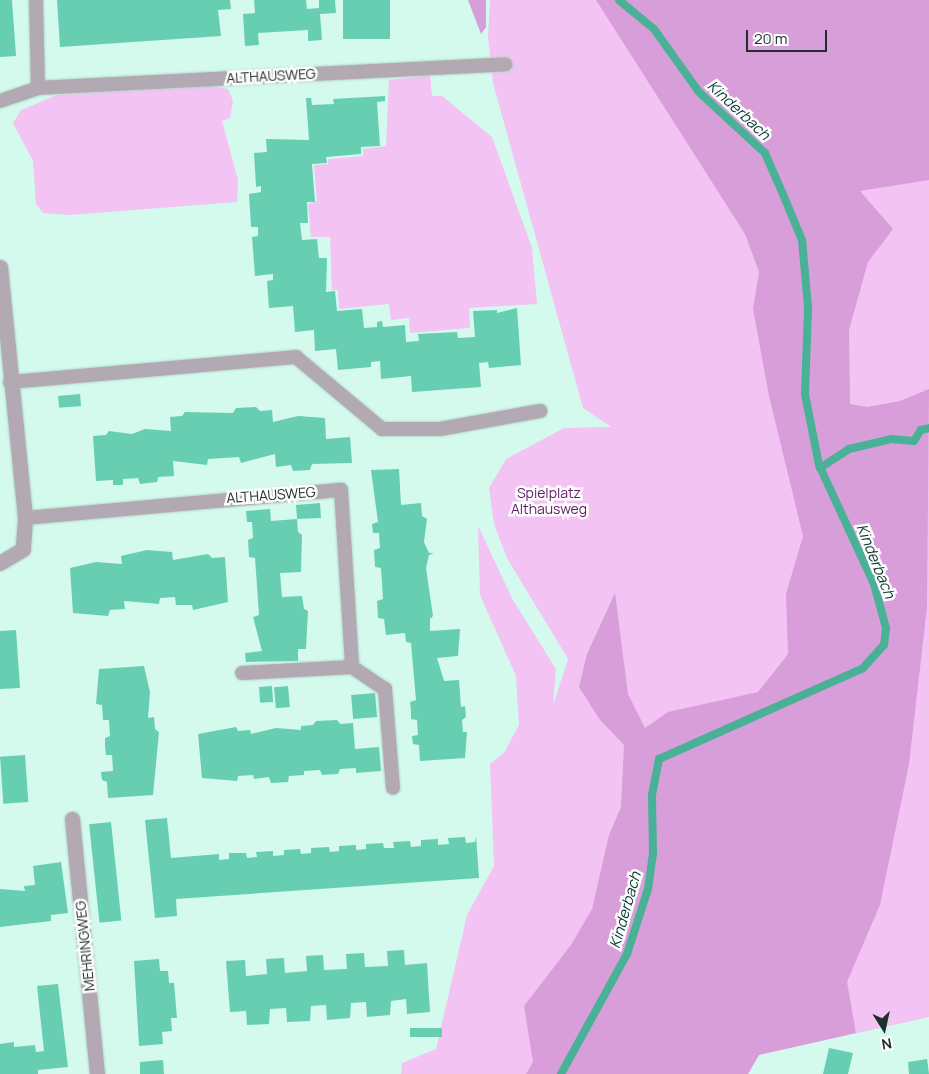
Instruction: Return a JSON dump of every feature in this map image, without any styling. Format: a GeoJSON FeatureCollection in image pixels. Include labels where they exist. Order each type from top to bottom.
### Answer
{"type":"FeatureCollection","features":[{"type":"Feature","properties":{"kind":"street"},"geometry":{"type":"LineString","coordinates":[[0,267],[8,322],[10,382],[25,518],[23,549],[0,563]]}},
{"type":"Feature","properties":{"kind":"street","name":"MEHRINGWEG"},"geometry":{"type":"LineString","coordinates":[[72,819],[97,1074]]}},
{"type":"Feature","properties":{"kind":"lane"},"geometry":{"type":"LineString","coordinates":[[36,0],[38,88]]}},
{"type":"Feature","properties":{"kind":"lane","name":"ALTHAUSWEG"},"geometry":{"type":"LineString","coordinates":[[0,101],[38,88],[505,64]]}},
{"type":"Feature","properties":{"kind":"lane"},"geometry":{"type":"LineString","coordinates":[[10,382],[296,357],[382,429],[440,429],[540,411]]}},
{"type":"Feature","properties":{"kind":"lane","name":"ALTHAUSWEG"},"geometry":{"type":"LineString","coordinates":[[25,518],[341,490],[352,667]]}},
{"type":"Feature","properties":{"kind":"lane"},"geometry":{"type":"LineString","coordinates":[[242,673],[352,667],[385,690],[393,788]]}},
{"type":"Feature","properties":{"kind":"green space","name":"Spielplatz Althausweg"},"geometry":{"type":"Polygon","coordinates":[[[490,0],[929,0],[929,1017],[759,1055],[748,1074],[401,1074],[402,1063],[436,1049],[467,915],[494,866],[490,764],[504,753],[519,725],[516,676],[480,595],[478,526],[513,600],[556,669],[553,705],[568,659],[507,558],[494,524],[489,488],[506,459],[564,428],[611,427],[583,408],[493,83],[488,36],[490,0]]]}},
{"type":"Feature","properties":{"kind":"green space"},"geometry":{"type":"Polygon","coordinates":[[[430,75],[432,96],[442,96],[492,137],[532,248],[537,304],[469,308],[470,328],[410,333],[409,318],[391,320],[389,304],[339,309],[338,290],[332,290],[330,237],[311,237],[308,204],[317,201],[314,165],[328,164],[328,159],[363,156],[363,149],[386,146],[389,80],[430,75]]]}},
{"type":"Feature","properties":{"kind":"green space"},"geometry":{"type":"Polygon","coordinates":[[[213,86],[228,89],[233,101],[230,118],[222,121],[238,180],[237,202],[70,215],[43,213],[36,204],[33,161],[13,123],[21,110],[57,95],[213,86]]]}},
{"type":"Feature","properties":{"kind":"shaded area"},"geometry":{"type":"Polygon","coordinates":[[[468,0],[486,0],[486,27],[481,34],[468,0]]]}},
{"type":"Feature","properties":{"kind":"shaded area"},"geometry":{"type":"Polygon","coordinates":[[[596,0],[929,0],[929,180],[860,191],[893,229],[868,262],[849,330],[850,404],[867,407],[900,401],[929,389],[927,607],[909,764],[880,905],[847,982],[856,1033],[759,1055],[748,1074],[526,1074],[533,1062],[524,1006],[571,945],[592,909],[609,835],[621,807],[624,745],[600,720],[579,687],[587,654],[615,593],[628,694],[645,728],[668,712],[758,692],[788,654],[786,594],[803,536],[769,396],[753,309],[759,272],[745,234],[596,0]]]}},
{"type":"Feature","properties":{"kind":"building"},"geometry":{"type":"Polygon","coordinates":[[[0,0],[12,0],[16,56],[0,57],[0,0]]]}},
{"type":"Feature","properties":{"kind":"building"},"geometry":{"type":"Polygon","coordinates":[[[57,0],[230,0],[231,9],[218,10],[221,36],[60,47],[57,0]]]}},
{"type":"Feature","properties":{"kind":"building"},"geometry":{"type":"Polygon","coordinates":[[[254,0],[306,0],[307,9],[319,8],[319,0],[335,0],[336,13],[320,14],[322,40],[308,41],[308,30],[258,33],[259,45],[245,46],[243,14],[255,13],[254,0]]]}},
{"type":"Feature","properties":{"kind":"building"},"geometry":{"type":"Polygon","coordinates":[[[343,0],[390,0],[390,39],[343,39],[343,0]]]}},
{"type":"Feature","properties":{"kind":"building"},"geometry":{"type":"Polygon","coordinates":[[[385,96],[385,101],[377,102],[380,146],[361,147],[361,154],[326,157],[327,163],[312,164],[315,202],[307,202],[308,223],[300,223],[302,240],[317,239],[319,258],[327,258],[326,292],[335,291],[337,311],[362,309],[364,328],[377,327],[377,322],[382,321],[383,327],[405,325],[406,342],[419,341],[418,334],[457,332],[458,338],[475,337],[473,311],[497,310],[497,313],[517,308],[521,365],[489,368],[488,362],[479,363],[481,387],[412,392],[411,376],[381,379],[380,361],[371,362],[371,367],[338,370],[336,349],[315,351],[314,330],[295,332],[293,306],[269,308],[267,281],[273,280],[273,274],[255,276],[252,237],[258,236],[258,227],[251,227],[249,194],[261,192],[261,186],[256,187],[254,153],[267,152],[266,139],[309,140],[306,98],[311,98],[312,105],[334,104],[333,99],[385,96]]]}},
{"type":"Feature","properties":{"kind":"building"},"geometry":{"type":"Polygon","coordinates":[[[80,394],[81,406],[59,408],[58,396],[80,394]]]}},
{"type":"Feature","properties":{"kind":"building"},"geometry":{"type":"Polygon","coordinates":[[[256,407],[260,411],[272,410],[273,422],[298,416],[325,418],[326,439],[350,437],[352,463],[312,464],[310,470],[293,471],[291,465],[276,467],[275,454],[241,463],[239,457],[208,459],[207,465],[173,461],[174,476],[158,477],[157,482],[140,484],[138,478],[123,479],[123,485],[113,485],[113,480],[96,481],[93,436],[106,435],[109,431],[132,434],[145,429],[171,431],[170,417],[182,416],[185,412],[233,413],[236,408],[256,407]]]}},
{"type":"Feature","properties":{"kind":"building"},"geometry":{"type":"Polygon","coordinates":[[[399,469],[401,505],[421,503],[422,516],[427,519],[424,542],[429,553],[434,553],[429,555],[426,568],[433,616],[430,619],[430,631],[460,629],[458,656],[437,658],[444,681],[459,680],[461,707],[465,706],[466,717],[462,720],[463,732],[467,732],[465,758],[420,761],[419,745],[413,744],[412,736],[418,735],[417,720],[411,719],[410,702],[416,700],[411,643],[406,642],[405,633],[386,635],[384,619],[378,618],[377,601],[383,599],[381,568],[375,567],[374,550],[380,548],[379,533],[373,533],[372,524],[378,522],[371,470],[399,469]]]}},
{"type":"Feature","properties":{"kind":"building"},"geometry":{"type":"Polygon","coordinates":[[[320,503],[321,518],[297,519],[296,505],[320,503]]]}},
{"type":"Feature","properties":{"kind":"building"},"geometry":{"type":"Polygon","coordinates":[[[270,509],[271,521],[297,519],[298,532],[302,535],[301,572],[280,573],[282,597],[302,596],[304,609],[308,611],[306,649],[298,649],[298,661],[246,662],[245,653],[262,651],[253,617],[259,615],[255,558],[249,557],[248,540],[253,538],[252,522],[247,522],[246,511],[270,509]]]}},
{"type":"Feature","properties":{"kind":"building"},"geometry":{"type":"Polygon","coordinates":[[[147,550],[172,552],[173,560],[208,554],[212,558],[225,557],[228,602],[193,610],[192,605],[176,605],[175,597],[160,598],[159,604],[124,601],[125,609],[110,610],[108,616],[73,613],[70,568],[96,562],[122,564],[121,556],[147,550]]]}},
{"type":"Feature","properties":{"kind":"building"},"geometry":{"type":"Polygon","coordinates":[[[16,630],[20,688],[0,689],[0,631],[16,630]]]}},
{"type":"Feature","properties":{"kind":"building"},"geometry":{"type":"Polygon","coordinates":[[[144,666],[150,692],[148,718],[154,717],[155,729],[159,732],[153,795],[108,798],[107,782],[102,780],[101,772],[113,771],[112,755],[106,755],[105,746],[105,738],[110,736],[109,720],[103,720],[102,705],[96,704],[99,669],[144,666]]]}},
{"type":"Feature","properties":{"kind":"building"},"geometry":{"type":"Polygon","coordinates":[[[272,686],[273,702],[260,703],[259,687],[272,686]]]}},
{"type":"Feature","properties":{"kind":"building"},"geometry":{"type":"Polygon","coordinates":[[[288,686],[290,707],[276,708],[274,687],[288,686]]]}},
{"type":"Feature","properties":{"kind":"building"},"geometry":{"type":"Polygon","coordinates":[[[375,693],[377,717],[353,719],[351,695],[375,693]]]}},
{"type":"Feature","properties":{"kind":"building"},"geometry":{"type":"Polygon","coordinates":[[[337,720],[340,724],[353,723],[355,749],[379,747],[381,771],[356,773],[356,768],[340,769],[338,774],[322,775],[320,770],[304,771],[304,775],[289,776],[288,782],[271,783],[269,777],[254,779],[253,775],[238,776],[237,781],[202,778],[198,734],[236,727],[238,731],[250,730],[251,734],[276,728],[301,730],[301,726],[313,725],[316,721],[337,720]]]}},
{"type":"Feature","properties":{"kind":"building"},"geometry":{"type":"Polygon","coordinates":[[[25,755],[28,802],[3,804],[0,757],[25,755]]]}},
{"type":"Feature","properties":{"kind":"building"},"geometry":{"type":"Polygon","coordinates":[[[167,818],[171,858],[219,854],[219,860],[229,859],[229,853],[246,853],[247,858],[257,857],[256,852],[273,851],[273,856],[284,855],[284,850],[300,849],[301,854],[311,853],[311,848],[329,847],[330,852],[339,851],[339,846],[356,845],[356,850],[366,849],[366,844],[383,843],[384,848],[394,848],[393,842],[410,841],[411,847],[421,846],[421,840],[438,839],[438,845],[449,844],[448,838],[465,837],[466,843],[475,842],[476,836],[479,878],[176,899],[177,916],[155,918],[145,820],[167,818]]]}},
{"type":"Feature","properties":{"kind":"building"},"geometry":{"type":"Polygon","coordinates":[[[111,822],[121,920],[99,923],[89,824],[111,822]]]}},
{"type":"Feature","properties":{"kind":"building"},"geometry":{"type":"Polygon","coordinates":[[[61,862],[68,913],[51,915],[51,921],[0,927],[0,889],[25,891],[24,886],[35,885],[33,866],[61,862]]]}},
{"type":"Feature","properties":{"kind":"building"},"geometry":{"type":"Polygon","coordinates":[[[404,950],[405,965],[427,963],[430,1012],[407,1014],[406,999],[391,1001],[390,1015],[367,1017],[366,1002],[351,1003],[350,1018],[327,1020],[326,1005],[311,1006],[310,1021],[287,1022],[286,1008],[270,1009],[269,1024],[247,1025],[246,1011],[230,1012],[226,961],[245,960],[246,976],[267,974],[266,959],[284,958],[285,973],[307,971],[306,956],[323,955],[324,970],[347,969],[346,954],[364,953],[365,967],[388,966],[387,951],[404,950]]]}},
{"type":"Feature","properties":{"kind":"building"},"geometry":{"type":"Polygon","coordinates":[[[159,959],[160,971],[168,971],[169,983],[174,983],[177,1018],[171,1018],[172,1031],[162,1032],[163,1044],[139,1046],[134,961],[159,959]]]}},
{"type":"Feature","properties":{"kind":"building"},"geometry":{"type":"Polygon","coordinates":[[[58,984],[68,1067],[38,1070],[38,1074],[0,1074],[0,1044],[14,1042],[14,1047],[35,1045],[36,1052],[44,1051],[37,986],[58,984]]]}},
{"type":"Feature","properties":{"kind":"building"},"geometry":{"type":"Polygon","coordinates":[[[410,1028],[442,1028],[442,1037],[410,1037],[410,1028]]]}},
{"type":"Feature","properties":{"kind":"building"},"geometry":{"type":"Polygon","coordinates":[[[829,1048],[853,1053],[848,1074],[823,1074],[829,1048]]]}},
{"type":"Feature","properties":{"kind":"building"},"geometry":{"type":"Polygon","coordinates":[[[927,1059],[929,1074],[909,1074],[908,1062],[927,1059]]]}},
{"type":"Feature","properties":{"kind":"building"},"geometry":{"type":"Polygon","coordinates":[[[163,1060],[164,1074],[140,1074],[140,1062],[163,1060]]]}},
{"type":"Feature","properties":{"kind":"waterway","name":"Kinderbach"},"geometry":{"type":"LineString","coordinates":[[561,1074],[627,954],[648,889],[653,853],[652,795],[659,759],[863,668],[884,645],[886,628],[874,584],[819,465],[805,394],[808,307],[802,240],[782,192],[765,153],[699,92],[654,29],[619,0]]}},
{"type":"Feature","properties":{"kind":"waterway"},"geometry":{"type":"LineString","coordinates":[[820,468],[849,449],[891,439],[914,441],[921,430],[929,428]]}}]}
